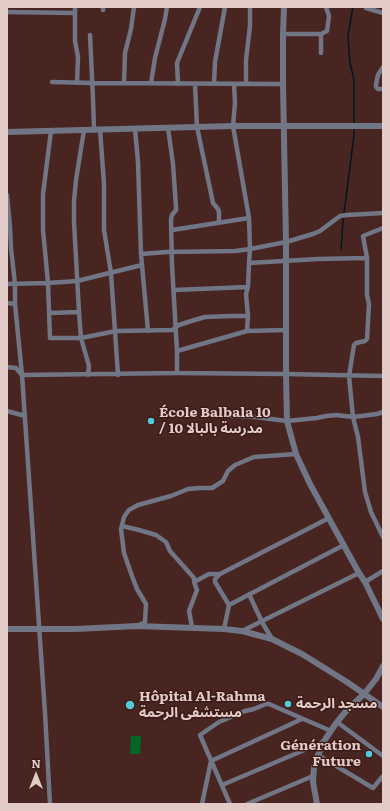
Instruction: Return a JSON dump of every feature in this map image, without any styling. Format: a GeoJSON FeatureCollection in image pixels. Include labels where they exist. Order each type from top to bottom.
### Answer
{"type":"FeatureCollection","features":[{"type":"Feature","properties":{"kind":"street"},"geometry":{"type":"LineString","coordinates":[[75,7],[75,42],[78,57],[78,83]]}},
{"type":"Feature","properties":{"kind":"street"},"geometry":{"type":"LineString","coordinates":[[124,83],[125,53],[131,29],[134,7]]}},
{"type":"Feature","properties":{"kind":"street"},"geometry":{"type":"LineString","coordinates":[[151,83],[155,58],[167,7]]}},
{"type":"Feature","properties":{"kind":"street"},"geometry":{"type":"LineString","coordinates":[[178,84],[177,63],[200,7]]}},
{"type":"Feature","properties":{"kind":"street"},"geometry":{"type":"LineString","coordinates":[[214,84],[215,62],[225,7]]}},
{"type":"Feature","properties":{"kind":"street"},"geometry":{"type":"LineString","coordinates":[[246,84],[246,60],[250,26],[250,7]]}},
{"type":"Feature","properties":{"kind":"street"},"geometry":{"type":"LineString","coordinates":[[284,7],[283,84],[287,421],[296,454],[310,484],[365,582],[383,619]]}},
{"type":"Feature","properties":{"kind":"street"},"geometry":{"type":"LineString","coordinates":[[283,34],[321,34],[327,31],[329,16],[326,7]]}},
{"type":"Feature","properties":{"kind":"street"},"geometry":{"type":"LineString","coordinates":[[366,7],[383,13]]}},
{"type":"Feature","properties":{"kind":"street"},"geometry":{"type":"LineString","coordinates":[[7,12],[45,10],[75,13]]}},
{"type":"Feature","properties":{"kind":"street"},"geometry":{"type":"LineString","coordinates":[[321,34],[321,53]]}},
{"type":"Feature","properties":{"kind":"street"},"geometry":{"type":"LineString","coordinates":[[90,35],[92,84],[104,184],[104,230],[112,273],[118,374]]}},
{"type":"Feature","properties":{"kind":"street"},"geometry":{"type":"LineString","coordinates":[[383,67],[378,75],[376,84],[378,89],[383,89]]}},
{"type":"Feature","properties":{"kind":"street"},"geometry":{"type":"LineString","coordinates":[[52,82],[92,84],[283,84]]}},
{"type":"Feature","properties":{"kind":"street"},"geometry":{"type":"LineString","coordinates":[[195,84],[197,127],[204,154],[213,203],[219,212],[219,223]]}},
{"type":"Feature","properties":{"kind":"street"},"geometry":{"type":"LineString","coordinates":[[234,84],[235,103],[233,126],[249,218],[250,249],[248,287],[246,294],[248,331]]}},
{"type":"Feature","properties":{"kind":"street"},"geometry":{"type":"LineString","coordinates":[[7,132],[233,126],[383,126]]}},
{"type":"Feature","properties":{"kind":"street"},"geometry":{"type":"LineString","coordinates":[[168,128],[173,164],[176,208],[171,219],[177,373]]}},
{"type":"Feature","properties":{"kind":"street"},"geometry":{"type":"LineString","coordinates":[[135,129],[139,178],[141,254],[148,331]]}},
{"type":"Feature","properties":{"kind":"street"},"geometry":{"type":"LineString","coordinates":[[84,130],[74,201],[74,222],[81,338],[89,366],[88,374]]}},
{"type":"Feature","properties":{"kind":"street"},"geometry":{"type":"LineString","coordinates":[[51,131],[43,194],[43,230],[48,284],[50,338],[81,338],[116,332],[172,330],[180,325],[205,317],[248,316]]}},
{"type":"Feature","properties":{"kind":"street"},"geometry":{"type":"LineString","coordinates":[[7,195],[9,249],[15,284],[15,304],[25,416],[40,629],[50,804]]}},
{"type":"Feature","properties":{"kind":"street"},"geometry":{"type":"LineString","coordinates":[[141,254],[235,251],[250,249],[286,242],[320,231],[340,216],[383,213]]}},
{"type":"Feature","properties":{"kind":"street"},"geometry":{"type":"LineString","coordinates":[[172,230],[249,218]]}},
{"type":"Feature","properties":{"kind":"street"},"geometry":{"type":"LineString","coordinates":[[383,228],[363,236],[367,258],[367,295],[369,304],[367,339],[366,341],[356,343],[354,345],[349,376],[353,417],[365,492],[383,537]]}},
{"type":"Feature","properties":{"kind":"street"},"geometry":{"type":"LineString","coordinates":[[249,262],[367,258]]}},
{"type":"Feature","properties":{"kind":"street"},"geometry":{"type":"LineString","coordinates":[[7,284],[48,284],[78,281],[142,265]]}},
{"type":"Feature","properties":{"kind":"street"},"geometry":{"type":"LineString","coordinates":[[174,290],[248,287]]}},
{"type":"Feature","properties":{"kind":"street"},"geometry":{"type":"LineString","coordinates":[[7,303],[15,304]]}},
{"type":"Feature","properties":{"kind":"street"},"geometry":{"type":"LineString","coordinates":[[49,313],[79,312]]}},
{"type":"Feature","properties":{"kind":"street"},"geometry":{"type":"LineString","coordinates":[[177,351],[248,331],[286,330]]}},
{"type":"Feature","properties":{"kind":"street"},"geometry":{"type":"LineString","coordinates":[[7,367],[16,368],[22,375]]}},
{"type":"Feature","properties":{"kind":"street"},"geometry":{"type":"LineString","coordinates":[[22,375],[177,373],[383,376]]}},
{"type":"Feature","properties":{"kind":"street"},"geometry":{"type":"LineString","coordinates":[[7,411],[25,416]]}},
{"type":"Feature","properties":{"kind":"street"},"geometry":{"type":"LineString","coordinates":[[212,416],[255,417],[287,421],[336,415],[353,417],[383,412]]}},
{"type":"Feature","properties":{"kind":"street"},"geometry":{"type":"LineString","coordinates":[[137,626],[145,622],[146,604],[137,588],[124,553],[121,529],[124,517],[129,510],[138,505],[171,496],[188,489],[212,488],[223,481],[228,471],[235,465],[254,457],[296,454]]}},
{"type":"Feature","properties":{"kind":"street"},"geometry":{"type":"LineString","coordinates":[[224,629],[229,605],[215,582],[215,579],[220,574],[329,518]]}},
{"type":"Feature","properties":{"kind":"street"},"geometry":{"type":"LineString","coordinates":[[122,526],[156,535],[166,542],[170,551],[194,578],[197,590],[189,611],[192,627]]}},
{"type":"Feature","properties":{"kind":"street"},"geometry":{"type":"LineString","coordinates":[[229,605],[344,545]]}},
{"type":"Feature","properties":{"kind":"street"},"geometry":{"type":"LineString","coordinates":[[365,582],[383,571]]}},
{"type":"Feature","properties":{"kind":"street"},"geometry":{"type":"LineString","coordinates":[[242,632],[359,573]]}},
{"type":"Feature","properties":{"kind":"street"},"geometry":{"type":"LineString","coordinates":[[194,582],[209,574],[220,574]]}},
{"type":"Feature","properties":{"kind":"street"},"geometry":{"type":"LineString","coordinates":[[249,594],[272,639]]}},
{"type":"Feature","properties":{"kind":"street"},"geometry":{"type":"LineString","coordinates":[[7,629],[137,626],[192,627],[242,632],[272,639],[302,654],[347,682],[383,707]]}},
{"type":"Feature","properties":{"kind":"street"},"geometry":{"type":"LineString","coordinates":[[222,785],[321,743],[347,710],[364,694],[376,679],[383,666]]}},
{"type":"Feature","properties":{"kind":"street"},"geometry":{"type":"LineString","coordinates":[[230,804],[200,735],[219,722],[266,704],[331,731]]}},
{"type":"Feature","properties":{"kind":"street"},"geometry":{"type":"LineString","coordinates":[[211,760],[302,719]]}},
{"type":"Feature","properties":{"kind":"street"},"geometry":{"type":"LineString","coordinates":[[337,722],[383,756]]}},
{"type":"Feature","properties":{"kind":"street"},"geometry":{"type":"LineString","coordinates":[[317,804],[313,782],[314,767],[326,738]]}},
{"type":"Feature","properties":{"kind":"street"},"geometry":{"type":"LineString","coordinates":[[318,755],[373,788],[383,776]]}},
{"type":"Feature","properties":{"kind":"street"},"geometry":{"type":"LineString","coordinates":[[202,804],[211,760]]}},
{"type":"Feature","properties":{"kind":"street"},"geometry":{"type":"LineString","coordinates":[[247,804],[313,776]]}},
{"type":"Feature","properties":{"kind":"green space"},"geometry":{"type":"Polygon","coordinates":[[[131,736],[141,736],[140,754],[130,754],[131,736]]]}},
{"type":"Feature","properties":{"kind":"waterway"},"geometry":{"type":"LineString","coordinates":[[353,7],[348,36],[350,63],[354,80],[354,125]]}},
{"type":"Feature","properties":{"kind":"waterway"},"geometry":{"type":"LineString","coordinates":[[341,250],[354,129]]}},
{"type":"Feature","properties":{"kind":"place","name":"École Balbala 10 / مدرسة بالبالا 10"},"geometry":{"type":"Point","coordinates":[151,421]}},
{"type":"Feature","properties":{"kind":"place","name":"مسجد الرحمة"},"geometry":{"type":"Point","coordinates":[288,704]}},
{"type":"Feature","properties":{"kind":"place","name":"Hôpital Al-Rahma مستشفى الرحمة"},"geometry":{"type":"Point","coordinates":[130,705]}},
{"type":"Feature","properties":{"kind":"place","name":"Génération Future"},"geometry":{"type":"Point","coordinates":[369,754]}}]}
